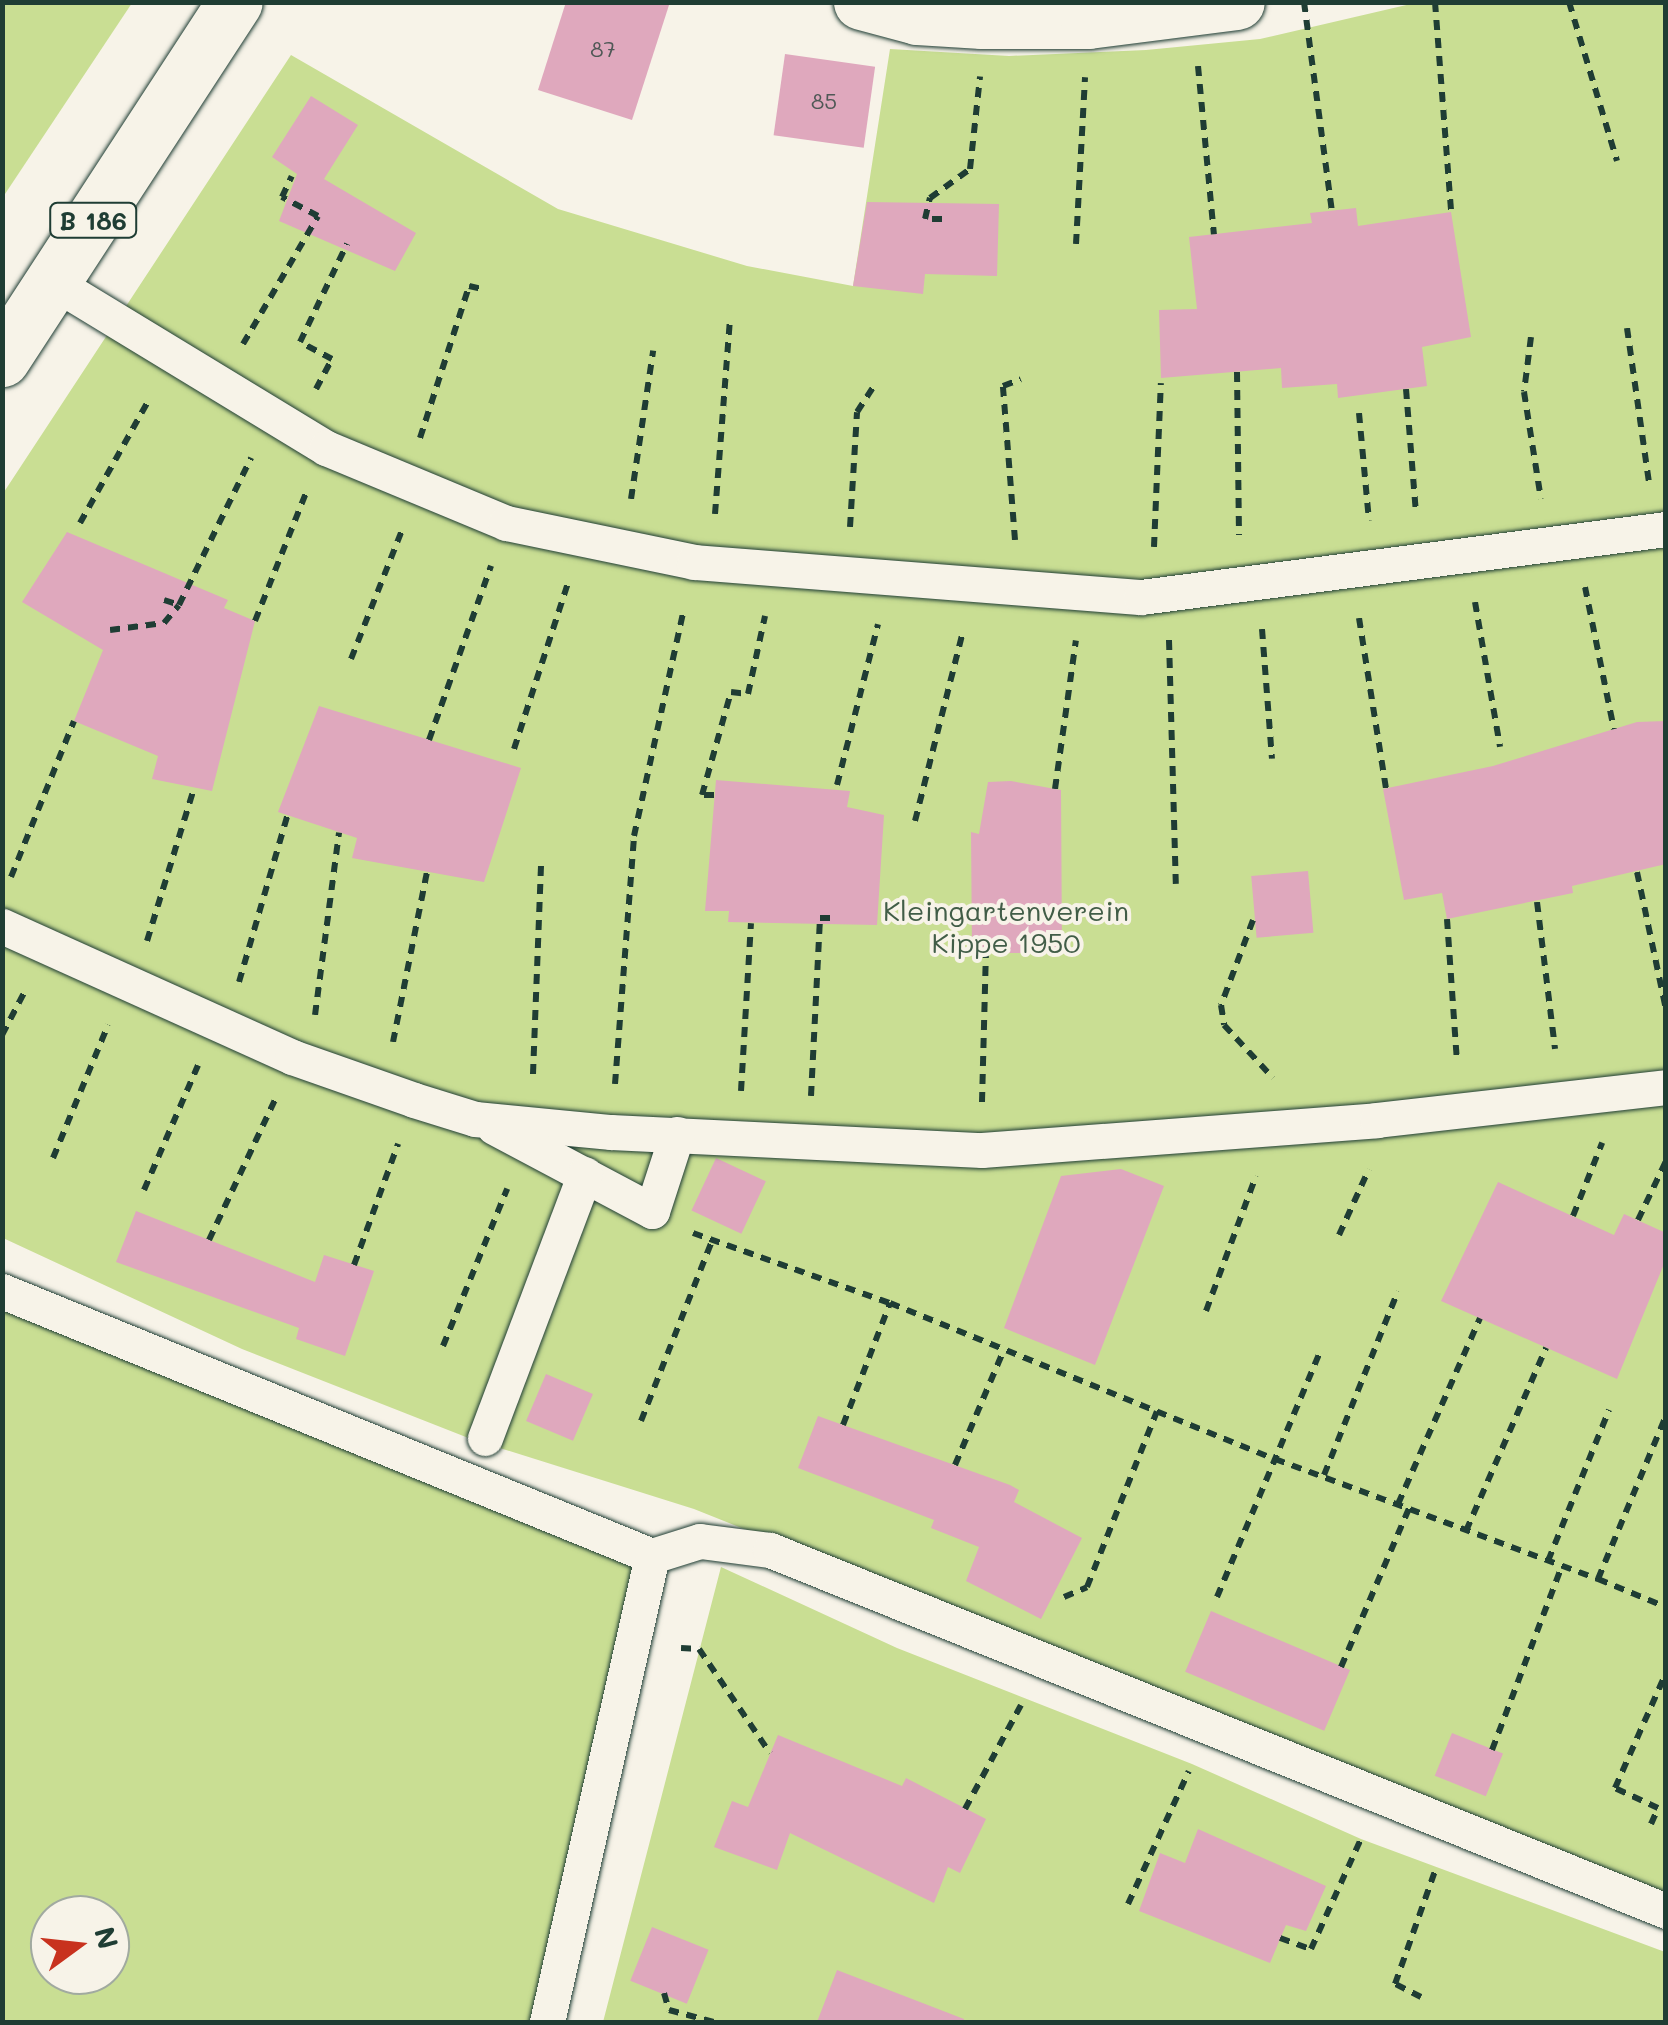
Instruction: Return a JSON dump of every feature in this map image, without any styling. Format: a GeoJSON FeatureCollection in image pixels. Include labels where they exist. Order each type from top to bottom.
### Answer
{"type":"FeatureCollection","features":[{"type":"Feature","properties":{"kind":"main road","name":"B 186"},"geometry":{"type":"LineString","coordinates":[[2,360],[234,2]]}},
{"type":"Feature","properties":{"kind":"main road"},"geometry":{"type":"LineString","coordinates":[[861,2],[918,17],[982,21],[1088,21],[1213,7]]}},
{"type":"Feature","properties":{"kind":"lane"},"geometry":{"type":"LineString","coordinates":[[53,282],[218,387],[298,432],[410,483],[506,523],[703,564],[1085,594],[1163,595],[1661,530]]}},
{"type":"Feature","properties":{"kind":"lane"},"geometry":{"type":"LineString","coordinates":[[2,926],[299,1060],[414,1100],[526,1132],[677,1134],[810,1144],[982,1150],[1377,1120],[1666,1087]]}},
{"type":"Feature","properties":{"kind":"lane"},"geometry":{"type":"LineString","coordinates":[[526,1132],[586,1174],[652,1211],[677,1134]]}},
{"type":"Feature","properties":{"kind":"lane"},"geometry":{"type":"LineString","coordinates":[[484,1438],[586,1174]]}},
{"type":"Feature","properties":{"kind":"lane"},"geometry":{"type":"LineString","coordinates":[[2,1290],[652,1556],[700,1541],[770,1550],[1039,1662],[1378,1793],[1666,1911]]}},
{"type":"Feature","properties":{"kind":"lane"},"geometry":{"type":"LineString","coordinates":[[548,2022],[652,1556]]}},
{"type":"Feature","properties":{"kind":"path"},"geometry":{"type":"LineString","coordinates":[[1304,2],[1332,211]]}},
{"type":"Feature","properties":{"kind":"path"},"geometry":{"type":"LineString","coordinates":[[1435,2],[1451,212]]}},
{"type":"Feature","properties":{"kind":"path"},"geometry":{"type":"LineString","coordinates":[[1569,2],[1617,162]]}},
{"type":"Feature","properties":{"kind":"path"},"geometry":{"type":"LineString","coordinates":[[1213,7],[1214,234]]}},
{"type":"Feature","properties":{"kind":"path"},"geometry":{"type":"LineString","coordinates":[[942,219],[925,219],[930,198],[970,169],[982,21]]}},
{"type":"Feature","properties":{"kind":"path"},"geometry":{"type":"LineString","coordinates":[[1076,244],[1088,21]]}},
{"type":"Feature","properties":{"kind":"path"},"geometry":{"type":"LineString","coordinates":[[218,387],[318,216],[282,198],[292,176]]}},
{"type":"Feature","properties":{"kind":"path"},"geometry":{"type":"LineString","coordinates":[[110,630],[164,623],[298,432],[332,360],[300,342],[347,244]]}},
{"type":"Feature","properties":{"kind":"path"},"geometry":{"type":"LineString","coordinates":[[351,660],[410,483],[469,286],[482,289]]}},
{"type":"Feature","properties":{"kind":"path"},"geometry":{"type":"LineString","coordinates":[[611,1132],[634,836],[703,564],[730,321]]}},
{"type":"Feature","properties":{"kind":"path"},"geometry":{"type":"LineString","coordinates":[[1627,328],[1661,530]]}},
{"type":"Feature","properties":{"kind":"path"},"geometry":{"type":"LineString","coordinates":[[1531,337],[1524,392],[1614,729]]}},
{"type":"Feature","properties":{"kind":"path"},"geometry":{"type":"LineString","coordinates":[[626,550],[653,352]]}},
{"type":"Feature","properties":{"kind":"path"},"geometry":{"type":"LineString","coordinates":[[80,523],[170,357]]}},
{"type":"Feature","properties":{"kind":"path"},"geometry":{"type":"LineString","coordinates":[[1236,372],[1252,584],[1272,759]]}},
{"type":"Feature","properties":{"kind":"path"},"geometry":{"type":"LineString","coordinates":[[1015,589],[1003,386],[1021,379]]}},
{"type":"Feature","properties":{"kind":"path"},"geometry":{"type":"LineString","coordinates":[[1161,383],[1163,595],[1176,884]]}},
{"type":"Feature","properties":{"kind":"path"},"geometry":{"type":"LineString","coordinates":[[846,577],[857,412],[875,384]]}},
{"type":"Feature","properties":{"kind":"path"},"geometry":{"type":"LineString","coordinates":[[1406,389],[1421,563]]}},
{"type":"Feature","properties":{"kind":"path"},"geometry":{"type":"LineString","coordinates":[[1359,413],[1363,571],[1386,788]]}},
{"type":"Feature","properties":{"kind":"path"},"geometry":{"type":"LineString","coordinates":[[255,621],[298,432]]}},
{"type":"Feature","properties":{"kind":"path"},"geometry":{"type":"LineString","coordinates":[[430,740],[506,523]]}},
{"type":"Feature","properties":{"kind":"path"},"geometry":{"type":"LineString","coordinates":[[514,749],[575,561],[588,542]]}},
{"type":"Feature","properties":{"kind":"path"},"geometry":{"type":"LineString","coordinates":[[1466,557],[1500,747]]}},
{"type":"Feature","properties":{"kind":"path"},"geometry":{"type":"LineString","coordinates":[[714,795],[702,795],[731,692],[748,694],[774,570]]}},
{"type":"Feature","properties":{"kind":"path"},"geometry":{"type":"LineString","coordinates":[[837,785],[888,579]]}},
{"type":"Feature","properties":{"kind":"path"},"geometry":{"type":"LineString","coordinates":[[915,822],[974,586]]}},
{"type":"Feature","properties":{"kind":"path"},"geometry":{"type":"LineString","coordinates":[[1055,788],[1085,594]]}},
{"type":"Feature","properties":{"kind":"path"},"geometry":{"type":"LineString","coordinates":[[164,600],[178,605]]}},
{"type":"Feature","properties":{"kind":"path"},"geometry":{"type":"LineString","coordinates":[[10,881],[74,721]]}},
{"type":"Feature","properties":{"kind":"path"},"geometry":{"type":"LineString","coordinates":[[53,1158],[129,983],[194,788]]}},
{"type":"Feature","properties":{"kind":"path"},"geometry":{"type":"LineString","coordinates":[[144,1190],[220,1025],[289,810]]}},
{"type":"Feature","properties":{"kind":"path"},"geometry":{"type":"LineString","coordinates":[[210,1240],[299,1060],[339,833]]}},
{"type":"Feature","properties":{"kind":"path"},"geometry":{"type":"LineString","coordinates":[[443,1346],[526,1132],[541,860]]}},
{"type":"Feature","properties":{"kind":"path"},"geometry":{"type":"LineString","coordinates":[[379,1088],[427,872]]}},
{"type":"Feature","properties":{"kind":"path"},"geometry":{"type":"LineString","coordinates":[[1636,872],[1666,1010]]}},
{"type":"Feature","properties":{"kind":"path"},"geometry":{"type":"LineString","coordinates":[[1537,902],[1562,1100]]}},
{"type":"Feature","properties":{"kind":"path"},"geometry":{"type":"LineString","coordinates":[[810,1144],[820,918],[835,918]]}},
{"type":"Feature","properties":{"kind":"path"},"geometry":{"type":"LineString","coordinates":[[1447,919],[1460,1111]]}},
{"type":"Feature","properties":{"kind":"path"},"geometry":{"type":"LineString","coordinates":[[1206,1311],[1260,1163],[1284,1126],[1277,1081],[1224,1025],[1221,1006],[1252,920]]}},
{"type":"Feature","properties":{"kind":"path"},"geometry":{"type":"LineString","coordinates":[[738,1139],[750,923]]}},
{"type":"Feature","properties":{"kind":"path"},"geometry":{"type":"LineString","coordinates":[[982,1150],[986,953]]}},
{"type":"Feature","properties":{"kind":"path"},"geometry":{"type":"LineString","coordinates":[[1573,1216],[1610,1122],[1609,1094]]}},
{"type":"Feature","properties":{"kind":"path"},"geometry":{"type":"LineString","coordinates":[[354,1265],[414,1100]]}},
{"type":"Feature","properties":{"kind":"path"},"geometry":{"type":"LineString","coordinates":[[1339,1234],[1378,1149],[1377,1120]]}},
{"type":"Feature","properties":{"kind":"path"},"geometry":{"type":"LineString","coordinates":[[1638,1220],[1666,1161]]}},
{"type":"Feature","properties":{"kind":"path"},"geometry":{"type":"LineString","coordinates":[[652,1211],[711,1243],[890,1303],[1003,1352],[1276,1459],[1666,1607]]}},
{"type":"Feature","properties":{"kind":"path"},"geometry":{"type":"LineString","coordinates":[[641,1422],[711,1243]]}},
{"type":"Feature","properties":{"kind":"path"},"geometry":{"type":"LineString","coordinates":[[1324,1476],[1398,1291]]}},
{"type":"Feature","properties":{"kind":"path"},"geometry":{"type":"LineString","coordinates":[[843,1425],[890,1303]]}},
{"type":"Feature","properties":{"kind":"path"},"geometry":{"type":"LineString","coordinates":[[1398,1504],[1480,1318]]}},
{"type":"Feature","properties":{"kind":"path"},"geometry":{"type":"LineString","coordinates":[[1466,1530],[1546,1348]]}},
{"type":"Feature","properties":{"kind":"path"},"geometry":{"type":"LineString","coordinates":[[1217,1597],[1320,1350]]}},
{"type":"Feature","properties":{"kind":"path"},"geometry":{"type":"LineString","coordinates":[[955,1466],[1003,1352]]}},
{"type":"Feature","properties":{"kind":"path"},"geometry":{"type":"LineString","coordinates":[[1548,1561],[1609,1410]]}},
{"type":"Feature","properties":{"kind":"path"},"geometry":{"type":"LineString","coordinates":[[1064,1597],[1087,1587],[1157,1411]]}},
{"type":"Feature","properties":{"kind":"path"},"geometry":{"type":"LineString","coordinates":[[1598,1580],[1666,1416]]}},
{"type":"Feature","properties":{"kind":"path"},"geometry":{"type":"LineString","coordinates":[[1340,1667],[1409,1508]]}},
{"type":"Feature","properties":{"kind":"path"},"geometry":{"type":"LineString","coordinates":[[1492,1750],[1562,1566]]}},
{"type":"Feature","properties":{"kind":"path"},"geometry":{"type":"LineString","coordinates":[[631,1642],[699,1650],[770,1753]]}},
{"type":"Feature","properties":{"kind":"path"},"geometry":{"type":"LineString","coordinates":[[965,1809],[1039,1662]]}},
{"type":"Feature","properties":{"kind":"path"},"geometry":{"type":"LineString","coordinates":[[1651,1824],[1658,1808],[1615,1788],[1666,1673]]}},
{"type":"Feature","properties":{"kind":"path"},"geometry":{"type":"LineString","coordinates":[[1128,1904],[1204,1727]]}},
{"type":"Feature","properties":{"kind":"path"},"geometry":{"type":"LineString","coordinates":[[1280,1938],[1310,1949],[1378,1793]]}},
{"type":"Feature","properties":{"kind":"path"},"geometry":{"type":"LineString","coordinates":[[1420,1996],[1395,1984],[1452,1824]]}},
{"type":"Feature","properties":{"kind":"path"},"geometry":{"type":"LineString","coordinates":[[664,1993],[669,2010],[714,2022]]}},
{"type":"Feature","properties":{"kind":"green space"},"geometry":{"type":"Polygon","coordinates":[[[2,3],[132,3],[3,197],[2,3]]]}},
{"type":"Feature","properties":{"kind":"green space","name":"Kleingartenverein Kippe 1950"},"geometry":{"type":"Polygon","coordinates":[[[1415,3],[1665,3],[1665,1897],[694,1509],[471,1439],[242,1349],[3,1238],[2,495],[291,55],[558,209],[747,266],[853,286],[890,49],[1009,56],[1146,50],[1260,39],[1415,3]]]}},
{"type":"Feature","properties":{"kind":"green space"},"geometry":{"type":"Polygon","coordinates":[[[2,1291],[652,1556],[542,2022],[3,2022],[2,1291]]]}},
{"type":"Feature","properties":{"kind":"green space"},"geometry":{"type":"Polygon","coordinates":[[[721,1567],[897,1648],[1192,1764],[1361,1839],[1665,1952],[1665,2022],[603,2022],[721,1567]]]}},
{"type":"Feature","properties":{"kind":"building"},"geometry":{"type":"Polygon","coordinates":[[[566,2],[670,2],[632,120],[538,90],[566,2]]]}},
{"type":"Feature","properties":{"kind":"building"},"geometry":{"type":"Polygon","coordinates":[[[785,54],[875,67],[864,148],[774,135],[785,54]]]}},
{"type":"Feature","properties":{"kind":"building"},"geometry":{"type":"Polygon","coordinates":[[[311,96],[358,125],[324,179],[416,233],[395,271],[279,221],[297,174],[272,157],[311,96]]]}},
{"type":"Feature","properties":{"kind":"building"},"geometry":{"type":"Polygon","coordinates":[[[867,202],[999,204],[997,276],[925,274],[923,294],[853,286],[867,202]]]}},
{"type":"Feature","properties":{"kind":"building"},"geometry":{"type":"Polygon","coordinates":[[[1356,208],[1358,226],[1451,212],[1471,337],[1422,347],[1427,386],[1338,398],[1337,384],[1282,388],[1281,368],[1161,378],[1159,310],[1197,309],[1189,237],[1312,223],[1310,213],[1356,208]]]}},
{"type":"Feature","properties":{"kind":"building"},"geometry":{"type":"Polygon","coordinates":[[[67,532],[228,600],[224,608],[255,621],[212,791],[152,779],[158,756],[74,721],[103,650],[22,602],[67,532]]]}},
{"type":"Feature","properties":{"kind":"building"},"geometry":{"type":"Polygon","coordinates":[[[319,706],[521,768],[484,882],[352,858],[357,838],[278,812],[319,706]]]}},
{"type":"Feature","properties":{"kind":"building"},"geometry":{"type":"Polygon","coordinates":[[[1666,721],[1666,864],[1572,886],[1573,893],[1447,919],[1442,893],[1404,900],[1383,789],[1493,766],[1637,722],[1666,721]]]}},
{"type":"Feature","properties":{"kind":"building"},"geometry":{"type":"Polygon","coordinates":[[[716,780],[850,791],[847,807],[884,815],[877,925],[728,922],[729,911],[705,911],[716,780]]]}},
{"type":"Feature","properties":{"kind":"building"},"geometry":{"type":"Polygon","coordinates":[[[1011,781],[1061,790],[1062,953],[972,953],[971,832],[979,834],[988,782],[1011,781]]]}},
{"type":"Feature","properties":{"kind":"building"},"geometry":{"type":"Polygon","coordinates":[[[1308,871],[1313,933],[1257,938],[1251,876],[1308,871]]]}},
{"type":"Feature","properties":{"kind":"building"},"geometry":{"type":"Polygon","coordinates":[[[716,1158],[766,1181],[741,1234],[691,1211],[716,1158]]]}},
{"type":"Feature","properties":{"kind":"building"},"geometry":{"type":"Polygon","coordinates":[[[1121,1169],[1164,1186],[1095,1365],[1004,1328],[1061,1176],[1121,1169]]]}},
{"type":"Feature","properties":{"kind":"building"},"geometry":{"type":"Polygon","coordinates":[[[1498,1182],[1614,1235],[1624,1214],[1666,1233],[1666,1259],[1617,1379],[1441,1301],[1498,1182]]]}},
{"type":"Feature","properties":{"kind":"building"},"geometry":{"type":"Polygon","coordinates":[[[136,1211],[315,1282],[324,1255],[374,1271],[345,1356],[296,1339],[299,1328],[116,1262],[136,1211]]]}},
{"type":"Feature","properties":{"kind":"building"},"geometry":{"type":"Polygon","coordinates":[[[546,1374],[593,1394],[573,1441],[526,1421],[546,1374]]]}},
{"type":"Feature","properties":{"kind":"building"},"geometry":{"type":"Polygon","coordinates":[[[818,1416],[1010,1485],[1019,1490],[1014,1502],[1082,1538],[1041,1619],[966,1581],[979,1547],[931,1528],[934,1520],[798,1468],[818,1416]]]}},
{"type":"Feature","properties":{"kind":"building"},"geometry":{"type":"Polygon","coordinates":[[[1211,1611],[1350,1670],[1324,1731],[1185,1672],[1211,1611]]]}},
{"type":"Feature","properties":{"kind":"building"},"geometry":{"type":"Polygon","coordinates":[[[1452,1733],[1503,1754],[1486,1796],[1435,1776],[1452,1733]]]}},
{"type":"Feature","properties":{"kind":"building"},"geometry":{"type":"Polygon","coordinates":[[[778,1735],[902,1786],[906,1778],[986,1819],[960,1873],[948,1867],[934,1903],[790,1833],[777,1870],[714,1847],[732,1801],[748,1807],[778,1735]]]}},
{"type":"Feature","properties":{"kind":"building"},"geometry":{"type":"Polygon","coordinates":[[[1198,1829],[1326,1886],[1306,1931],[1286,1925],[1270,1963],[1139,1911],[1160,1853],[1185,1863],[1198,1829]]]}},
{"type":"Feature","properties":{"kind":"building"},"geometry":{"type":"Polygon","coordinates":[[[652,1927],[709,1950],[687,2004],[630,1981],[652,1927]]]}},
{"type":"Feature","properties":{"kind":"building"},"geometry":{"type":"Polygon","coordinates":[[[837,1970],[964,2019],[964,2022],[817,2022],[837,1970]]]}}]}
